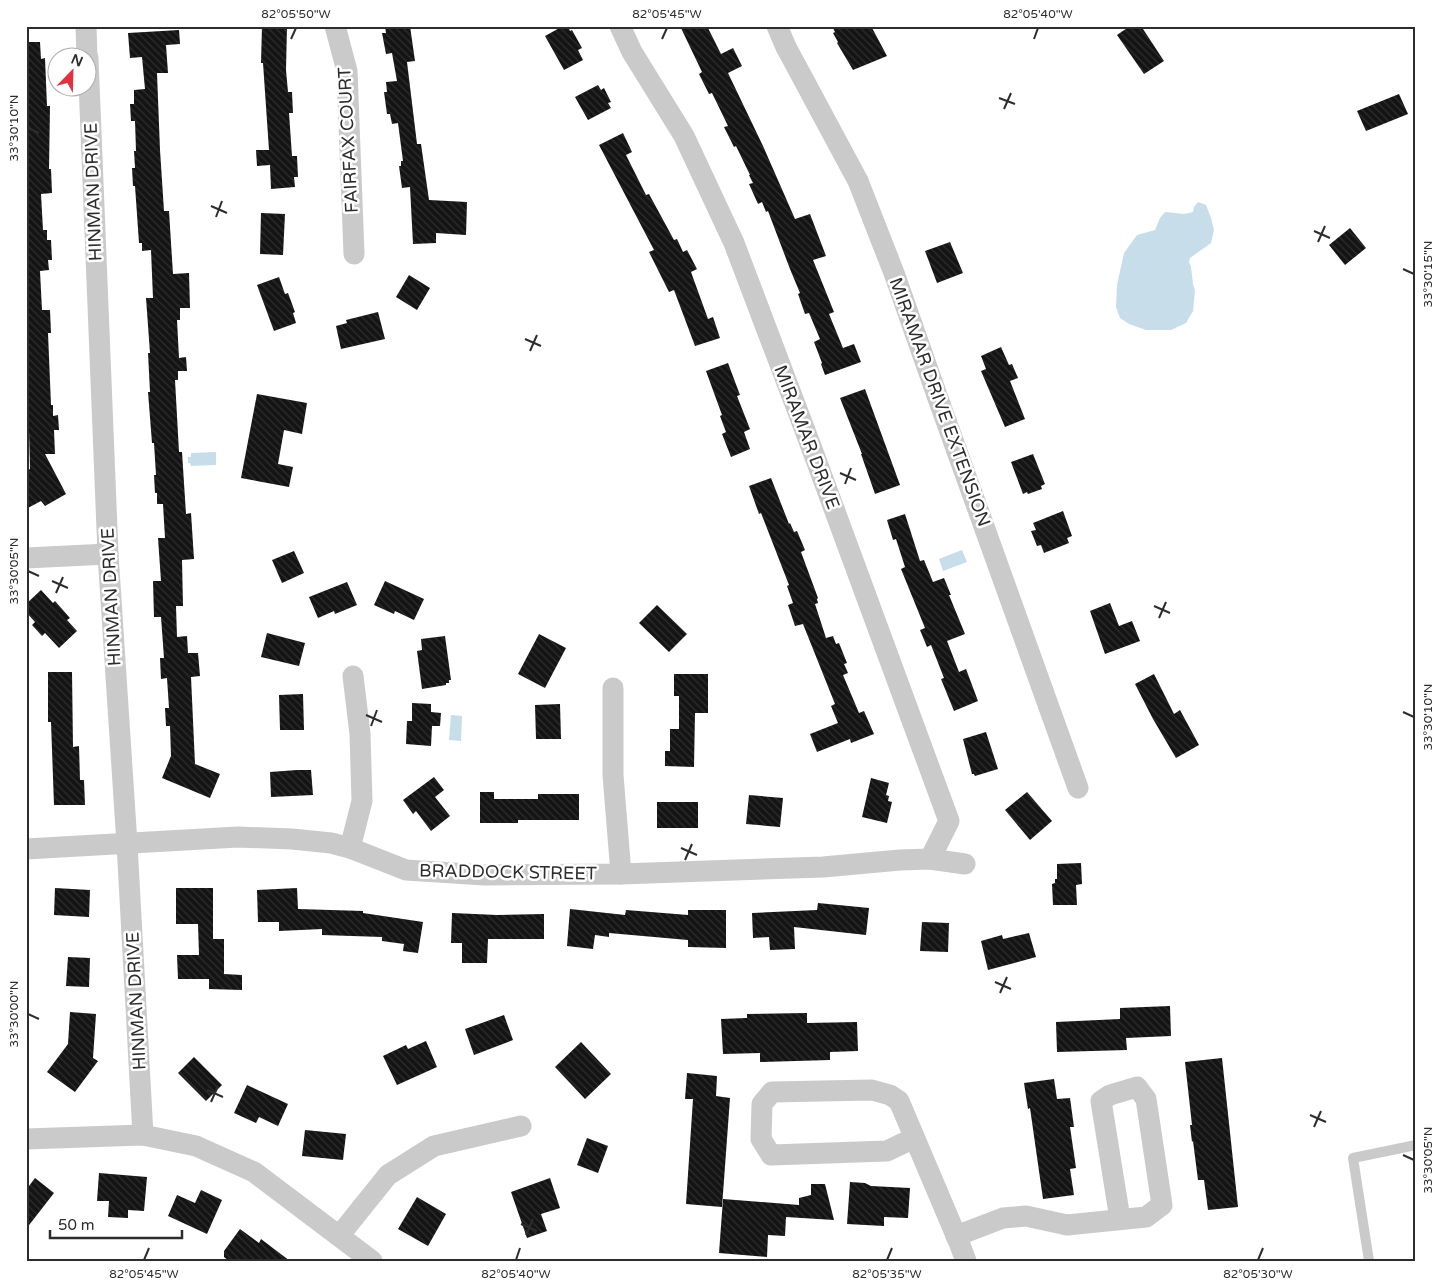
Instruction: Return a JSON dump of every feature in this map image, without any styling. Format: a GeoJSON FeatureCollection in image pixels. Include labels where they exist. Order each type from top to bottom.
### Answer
{"type":"FeatureCollection","features":[{"type":"Feature","properties":{"kind":"street","name":"HINMAN DRIVE"},"geometry":{"type":"LineString","coordinates":[[86,26],[87,48]]}},
{"type":"Feature","properties":{"kind":"street","name":"FAIRFAX COURT"},"geometry":{"type":"LineString","coordinates":[[336,26],[347,70],[354,254]]}},
{"type":"Feature","properties":{"kind":"street","name":"MIRAMAR DRIVE"},"geometry":{"type":"LineString","coordinates":[[620,26],[632,52],[684,136],[734,243],[815,458],[948,821],[930,859]]}},
{"type":"Feature","properties":{"kind":"street","name":"MIRAMAR DRIVE EXTENSION"},"geometry":{"type":"LineString","coordinates":[[777,26],[786,47],[858,181],[894,273],[1078,788]]}},
{"type":"Feature","properties":{"kind":"street","name":"HINMAN DRIVE"},"geometry":{"type":"LineString","coordinates":[[90,98],[108,554],[127,844],[143,1135]]}},
{"type":"Feature","properties":{"kind":"street"},"geometry":{"type":"LineString","coordinates":[[26,558],[108,554]]}},
{"type":"Feature","properties":{"kind":"street"},"geometry":{"type":"LineString","coordinates":[[350,848],[362,802],[360,734],[353,676]]}},
{"type":"Feature","properties":{"kind":"street"},"geometry":{"type":"LineString","coordinates":[[613,688],[613,774],[621,874]]}},
{"type":"Feature","properties":{"kind":"street","name":"BRADDOCK STREET"},"geometry":{"type":"LineString","coordinates":[[26,849],[238,837],[332,843],[406,870],[485,875],[621,874],[823,867],[930,859],[965,864]]}},
{"type":"Feature","properties":{"kind":"street"},"geometry":{"type":"LineString","coordinates":[[956,1236],[1004,1218],[1026,1216],[1066,1225],[1146,1218],[1162,1205],[1146,1099],[1137,1087],[1110,1095],[1101,1101],[1120,1220]]}},
{"type":"Feature","properties":{"kind":"street"},"geometry":{"type":"LineString","coordinates":[[914,1138],[887,1151],[771,1155],[761,1139],[762,1104],[772,1092],[872,1090],[890,1095],[899,1102],[966,1261]]}},
{"type":"Feature","properties":{"kind":"street"},"geometry":{"type":"LineString","coordinates":[[339,1236],[388,1174],[434,1146],[521,1126]]}},
{"type":"Feature","properties":{"kind":"street"},"geometry":{"type":"LineString","coordinates":[[26,1139],[143,1135],[196,1146],[254,1172],[372,1261]]}},
{"type":"Feature","properties":{"kind":"lane"},"geometry":{"type":"LineString","coordinates":[[1369,1261],[1353,1158],[1416,1145]]}},
{"type":"Feature","properties":{"kind":"water"},"geometry":{"type":"Polygon","coordinates":[[[1198,202],[1206,205],[1214,230],[1211,243],[1190,258],[1189,262],[1195,291],[1193,311],[1186,323],[1171,330],[1146,330],[1129,324],[1120,318],[1116,307],[1117,285],[1124,253],[1137,235],[1155,230],[1165,212],[1184,214],[1193,212],[1198,202]]]}},
{"type":"Feature","properties":{"kind":"water"},"geometry":{"type":"Polygon","coordinates":[[[216,452],[216,465],[191,466],[188,463],[188,457],[191,457],[191,453],[216,452]]]}},
{"type":"Feature","properties":{"kind":"water"},"geometry":{"type":"Polygon","coordinates":[[[962,550],[967,562],[943,571],[939,559],[962,550]]]}},
{"type":"Feature","properties":{"kind":"water"},"geometry":{"type":"Polygon","coordinates":[[[451,715],[462,716],[461,741],[449,740],[451,715]]]}},
{"type":"Feature","properties":{"kind":"building"},"geometry":{"type":"Polygon","coordinates":[[[262,26],[287,26],[286,70],[288,92],[292,92],[293,113],[289,113],[292,156],[297,156],[298,177],[294,177],[295,187],[271,189],[270,165],[257,166],[256,150],[269,150],[263,63],[261,63],[262,26]]]}},
{"type":"Feature","properties":{"kind":"building"},"geometry":{"type":"Polygon","coordinates":[[[385,26],[410,26],[415,61],[407,62],[417,144],[421,144],[429,200],[467,202],[466,235],[436,233],[436,243],[413,244],[410,187],[402,188],[399,166],[401,166],[401,161],[403,161],[398,123],[392,124],[390,114],[387,114],[384,92],[387,92],[386,82],[397,81],[392,53],[386,54],[382,33],[386,33],[385,26]]]}},
{"type":"Feature","properties":{"kind":"building"},"geometry":{"type":"Polygon","coordinates":[[[563,26],[568,26],[570,31],[572,30],[582,48],[578,50],[583,60],[564,70],[545,36],[563,26]]]}},
{"type":"Feature","properties":{"kind":"building"},"geometry":{"type":"Polygon","coordinates":[[[680,26],[707,26],[721,54],[733,48],[742,66],[728,73],[795,219],[810,214],[826,256],[813,260],[834,312],[829,314],[843,348],[854,344],[861,362],[825,375],[814,342],[820,339],[809,313],[805,314],[798,294],[800,293],[768,211],[766,212],[762,202],[758,204],[749,184],[753,183],[750,175],[736,146],[734,147],[724,127],[728,126],[712,93],[709,94],[699,74],[702,72],[680,26]]]}},
{"type":"Feature","properties":{"kind":"building"},"geometry":{"type":"Polygon","coordinates":[[[832,26],[871,26],[887,56],[853,70],[837,43],[832,26]]]}},
{"type":"Feature","properties":{"kind":"building"},"geometry":{"type":"Polygon","coordinates":[[[1130,26],[1141,26],[1164,61],[1144,74],[1117,35],[1130,26]]]}},
{"type":"Feature","properties":{"kind":"building"},"geometry":{"type":"Polygon","coordinates":[[[179,30],[180,44],[166,45],[168,73],[157,73],[164,211],[169,211],[173,274],[189,273],[190,308],[180,308],[180,320],[177,320],[179,358],[186,357],[187,371],[178,371],[178,380],[175,380],[179,452],[182,452],[186,514],[191,513],[194,559],[182,560],[183,606],[176,606],[177,637],[187,636],[188,653],[198,653],[200,676],[191,677],[195,764],[220,774],[210,798],[162,778],[171,756],[170,726],[166,726],[165,708],[169,708],[167,678],[161,679],[160,658],[164,658],[161,617],[154,617],[153,581],[161,581],[158,538],[165,538],[163,504],[157,504],[157,493],[155,493],[154,443],[152,443],[148,392],[150,392],[148,353],[150,353],[146,298],[153,298],[151,250],[142,251],[142,243],[139,243],[132,168],[135,168],[134,151],[136,151],[135,121],[131,121],[130,104],[134,104],[134,90],[145,89],[142,57],[130,58],[128,33],[179,30]]]}},
{"type":"Feature","properties":{"kind":"building"},"geometry":{"type":"Polygon","coordinates":[[[26,42],[40,42],[41,59],[45,58],[47,106],[50,106],[49,169],[51,169],[52,193],[41,194],[43,230],[47,230],[47,240],[51,240],[52,260],[48,260],[49,270],[40,271],[42,310],[50,310],[51,333],[48,333],[51,405],[53,405],[53,416],[58,415],[59,430],[54,430],[55,454],[45,454],[66,494],[45,506],[41,501],[26,509],[26,471],[30,469],[28,393],[26,393],[26,42]]]}},
{"type":"Feature","properties":{"kind":"building"},"geometry":{"type":"Polygon","coordinates":[[[598,85],[601,90],[604,88],[611,102],[608,103],[611,108],[588,120],[575,97],[598,85]]]}},
{"type":"Feature","properties":{"kind":"building"},"geometry":{"type":"Polygon","coordinates":[[[1399,94],[1408,114],[1366,131],[1357,111],[1399,94]]]}},
{"type":"Feature","properties":{"kind":"building"},"geometry":{"type":"Polygon","coordinates":[[[623,133],[632,152],[626,155],[646,195],[649,194],[674,240],[677,239],[683,252],[687,250],[697,269],[691,272],[708,319],[713,317],[720,338],[695,346],[674,290],[669,292],[649,252],[654,250],[599,145],[623,133]]]}},
{"type":"Feature","properties":{"kind":"building"},"geometry":{"type":"Polygon","coordinates":[[[261,213],[285,214],[283,255],[260,254],[261,213]]]}},
{"type":"Feature","properties":{"kind":"building"},"geometry":{"type":"Polygon","coordinates":[[[1350,228],[1366,248],[1345,265],[1329,245],[1350,228]]]}},
{"type":"Feature","properties":{"kind":"building"},"geometry":{"type":"Polygon","coordinates":[[[950,242],[963,273],[937,283],[925,251],[950,242]]]}},
{"type":"Feature","properties":{"kind":"building"},"geometry":{"type":"Polygon","coordinates":[[[409,275],[430,288],[417,310],[396,297],[409,275]]]}},
{"type":"Feature","properties":{"kind":"building"},"geometry":{"type":"Polygon","coordinates":[[[279,277],[285,294],[288,293],[295,312],[293,313],[296,323],[274,331],[257,285],[279,277]]]}},
{"type":"Feature","properties":{"kind":"building"},"geometry":{"type":"Polygon","coordinates":[[[378,312],[385,339],[341,349],[336,326],[347,323],[346,320],[378,312]]]}},
{"type":"Feature","properties":{"kind":"building"},"geometry":{"type":"Polygon","coordinates":[[[1001,347],[1009,365],[1012,364],[1018,378],[1010,381],[1025,419],[1005,427],[981,371],[986,369],[981,356],[1001,347]]]}},
{"type":"Feature","properties":{"kind":"building"},"geometry":{"type":"Polygon","coordinates":[[[728,363],[740,395],[737,396],[750,429],[744,432],[750,449],[731,457],[722,434],[726,432],[720,416],[722,415],[706,371],[728,363]]]}},
{"type":"Feature","properties":{"kind":"building"},"geometry":{"type":"Polygon","coordinates":[[[865,389],[900,485],[875,494],[840,398],[865,389]]]}},
{"type":"Feature","properties":{"kind":"building"},"geometry":{"type":"Polygon","coordinates":[[[257,394],[307,403],[302,434],[284,430],[278,464],[293,467],[289,487],[241,478],[257,394]]]}},
{"type":"Feature","properties":{"kind":"building"},"geometry":{"type":"Polygon","coordinates":[[[1033,454],[1045,484],[1041,486],[1042,489],[1023,494],[1011,462],[1033,454]]]}},
{"type":"Feature","properties":{"kind":"building"},"geometry":{"type":"Polygon","coordinates":[[[771,478],[789,524],[794,532],[797,531],[805,550],[801,552],[818,598],[818,603],[815,604],[826,638],[833,636],[836,644],[839,643],[847,663],[844,664],[848,673],[843,675],[859,713],[864,711],[874,734],[851,743],[850,739],[817,752],[810,734],[838,723],[831,706],[835,704],[803,624],[795,626],[788,605],[793,603],[787,586],[789,585],[749,486],[771,478]]]}},
{"type":"Feature","properties":{"kind":"building"},"geometry":{"type":"Polygon","coordinates":[[[1063,511],[1072,536],[1067,538],[1069,543],[1044,553],[1041,545],[1037,546],[1031,531],[1036,530],[1033,523],[1063,511]]]}},
{"type":"Feature","properties":{"kind":"building"},"geometry":{"type":"Polygon","coordinates":[[[905,514],[920,561],[924,560],[933,582],[944,578],[965,634],[947,641],[959,672],[966,669],[978,701],[954,711],[941,679],[944,678],[931,645],[927,647],[920,630],[925,628],[901,569],[905,567],[896,539],[893,540],[887,520],[905,514]]]}},
{"type":"Feature","properties":{"kind":"building"},"geometry":{"type":"Polygon","coordinates":[[[294,551],[304,573],[282,583],[272,560],[294,551]]]}},
{"type":"Feature","properties":{"kind":"building"},"geometry":{"type":"Polygon","coordinates":[[[385,581],[424,599],[414,620],[395,611],[394,614],[374,605],[385,581]]]}},
{"type":"Feature","properties":{"kind":"building"},"geometry":{"type":"Polygon","coordinates":[[[347,582],[357,605],[335,614],[334,611],[318,618],[309,597],[347,582]]]}},
{"type":"Feature","properties":{"kind":"building"},"geometry":{"type":"Polygon","coordinates":[[[41,590],[53,603],[55,601],[70,618],[67,620],[77,631],[59,648],[45,633],[42,636],[32,625],[35,622],[26,612],[26,604],[41,590]]]}},
{"type":"Feature","properties":{"kind":"building"},"geometry":{"type":"Polygon","coordinates":[[[1110,603],[1119,626],[1132,621],[1140,641],[1105,654],[1090,611],[1110,603]]]}},
{"type":"Feature","properties":{"kind":"building"},"geometry":{"type":"Polygon","coordinates":[[[657,605],[687,634],[669,652],[639,623],[657,605]]]}},
{"type":"Feature","properties":{"kind":"building"},"geometry":{"type":"Polygon","coordinates":[[[267,633],[305,643],[299,666],[261,657],[267,633]]]}},
{"type":"Feature","properties":{"kind":"building"},"geometry":{"type":"Polygon","coordinates":[[[539,634],[566,648],[545,688],[518,674],[539,634]]]}},
{"type":"Feature","properties":{"kind":"building"},"geometry":{"type":"Polygon","coordinates":[[[445,636],[451,680],[446,685],[422,689],[417,651],[422,650],[421,639],[445,636]]]}},
{"type":"Feature","properties":{"kind":"building"},"geometry":{"type":"Polygon","coordinates":[[[48,672],[72,672],[73,747],[79,746],[80,780],[84,780],[85,805],[54,805],[51,722],[48,722],[48,672]]]}},
{"type":"Feature","properties":{"kind":"building"},"geometry":{"type":"Polygon","coordinates":[[[674,674],[708,674],[708,713],[695,713],[694,767],[665,766],[665,751],[670,751],[670,729],[679,729],[679,696],[674,696],[674,674]]]}},
{"type":"Feature","properties":{"kind":"building"},"geometry":{"type":"Polygon","coordinates":[[[1154,674],[1174,714],[1180,710],[1199,745],[1176,758],[1135,684],[1154,674]]]}},
{"type":"Feature","properties":{"kind":"building"},"geometry":{"type":"Polygon","coordinates":[[[303,694],[304,730],[280,730],[279,695],[303,694]]]}},
{"type":"Feature","properties":{"kind":"building"},"geometry":{"type":"Polygon","coordinates":[[[412,703],[431,704],[431,712],[441,713],[440,726],[432,726],[431,746],[406,744],[407,721],[412,721],[412,703]]]}},
{"type":"Feature","properties":{"kind":"building"},"geometry":{"type":"Polygon","coordinates":[[[560,704],[561,739],[536,739],[535,705],[560,704]]]}},
{"type":"Feature","properties":{"kind":"building"},"geometry":{"type":"Polygon","coordinates":[[[986,732],[998,769],[975,776],[972,774],[963,739],[986,732]]]}},
{"type":"Feature","properties":{"kind":"building"},"geometry":{"type":"Polygon","coordinates":[[[311,770],[313,795],[271,797],[270,772],[311,770]]]}},
{"type":"Feature","properties":{"kind":"building"},"geometry":{"type":"Polygon","coordinates":[[[434,777],[444,790],[435,797],[450,816],[431,831],[416,811],[413,814],[403,800],[434,777]]]}},
{"type":"Feature","properties":{"kind":"building"},"geometry":{"type":"Polygon","coordinates":[[[871,778],[889,783],[886,795],[889,796],[888,801],[892,802],[887,823],[862,817],[871,778]]]}},
{"type":"Feature","properties":{"kind":"building"},"geometry":{"type":"Polygon","coordinates":[[[480,792],[494,792],[494,799],[538,799],[538,794],[579,794],[579,820],[518,820],[518,823],[480,823],[480,792]]]}},
{"type":"Feature","properties":{"kind":"building"},"geometry":{"type":"Polygon","coordinates":[[[1027,792],[1052,821],[1030,840],[1005,810],[1027,792]]]}},
{"type":"Feature","properties":{"kind":"building"},"geometry":{"type":"Polygon","coordinates":[[[749,795],[783,798],[780,827],[746,824],[749,795]]]}},
{"type":"Feature","properties":{"kind":"building"},"geometry":{"type":"Polygon","coordinates":[[[657,802],[698,802],[698,828],[657,828],[657,802]]]}},
{"type":"Feature","properties":{"kind":"building"},"geometry":{"type":"Polygon","coordinates":[[[1081,863],[1082,884],[1076,885],[1077,905],[1053,905],[1052,884],[1057,879],[1057,864],[1081,863]]]}},
{"type":"Feature","properties":{"kind":"building"},"geometry":{"type":"Polygon","coordinates":[[[55,888],[90,890],[89,917],[54,915],[55,888]]]}},
{"type":"Feature","properties":{"kind":"building"},"geometry":{"type":"Polygon","coordinates":[[[176,888],[213,888],[213,939],[224,939],[224,974],[242,975],[242,990],[209,989],[209,979],[178,979],[177,955],[199,955],[198,924],[176,924],[176,888]]]}},
{"type":"Feature","properties":{"kind":"building"},"geometry":{"type":"Polygon","coordinates":[[[297,888],[298,909],[363,911],[363,913],[423,922],[418,953],[403,951],[404,944],[382,941],[382,937],[322,935],[322,929],[279,931],[279,922],[258,922],[257,890],[297,888]]]}},
{"type":"Feature","properties":{"kind":"building"},"geometry":{"type":"Polygon","coordinates":[[[818,903],[869,908],[866,935],[794,927],[795,949],[770,950],[769,937],[753,938],[752,913],[817,910],[818,903]]]}},
{"type":"Feature","properties":{"kind":"building"},"geometry":{"type":"Polygon","coordinates":[[[570,909],[625,915],[626,910],[688,915],[688,910],[726,910],[726,948],[688,947],[688,940],[609,933],[609,937],[595,935],[593,949],[567,946],[570,909]]]}},
{"type":"Feature","properties":{"kind":"building"},"geometry":{"type":"Polygon","coordinates":[[[452,913],[497,915],[544,914],[544,939],[488,939],[487,963],[462,963],[462,943],[451,943],[452,913]]]}},
{"type":"Feature","properties":{"kind":"building"},"geometry":{"type":"Polygon","coordinates":[[[922,922],[949,923],[948,952],[920,951],[922,922]]]}},
{"type":"Feature","properties":{"kind":"building"},"geometry":{"type":"Polygon","coordinates":[[[1029,933],[1036,957],[988,970],[981,941],[1002,935],[1003,939],[1029,933]]]}},
{"type":"Feature","properties":{"kind":"building"},"geometry":{"type":"Polygon","coordinates":[[[68,957],[90,958],[89,987],[66,986],[68,957]]]}},
{"type":"Feature","properties":{"kind":"building"},"geometry":{"type":"Polygon","coordinates":[[[1170,1006],[1171,1036],[1126,1038],[1127,1050],[1057,1052],[1056,1022],[1120,1019],[1120,1008],[1170,1006]]]}},
{"type":"Feature","properties":{"kind":"building"},"geometry":{"type":"Polygon","coordinates":[[[70,1012],[96,1014],[93,1058],[98,1061],[75,1092],[47,1072],[68,1044],[70,1012]]]}},
{"type":"Feature","properties":{"kind":"building"},"geometry":{"type":"Polygon","coordinates":[[[807,1013],[807,1023],[857,1022],[858,1051],[830,1052],[830,1060],[760,1062],[760,1053],[723,1054],[721,1019],[747,1018],[747,1014],[807,1013]]]}},
{"type":"Feature","properties":{"kind":"building"},"geometry":{"type":"Polygon","coordinates":[[[504,1015],[513,1040],[474,1055],[465,1029],[504,1015]]]}},
{"type":"Feature","properties":{"kind":"building"},"geometry":{"type":"Polygon","coordinates":[[[426,1041],[437,1067],[397,1085],[383,1056],[406,1045],[408,1049],[426,1041]]]}},
{"type":"Feature","properties":{"kind":"building"},"geometry":{"type":"Polygon","coordinates":[[[581,1042],[611,1074],[585,1099],[555,1067],[581,1042]]]}},
{"type":"Feature","properties":{"kind":"building"},"geometry":{"type":"Polygon","coordinates":[[[194,1057],[222,1085],[206,1101],[178,1073],[194,1057]]]}},
{"type":"Feature","properties":{"kind":"building"},"geometry":{"type":"Polygon","coordinates":[[[1222,1058],[1238,1207],[1208,1210],[1204,1180],[1198,1180],[1192,1142],[1185,1062],[1222,1058]]]}},
{"type":"Feature","properties":{"kind":"building"},"geometry":{"type":"Polygon","coordinates":[[[687,1073],[717,1076],[716,1096],[730,1098],[722,1207],[686,1204],[693,1099],[685,1099],[687,1073]]]}},
{"type":"Feature","properties":{"kind":"building"},"geometry":{"type":"Polygon","coordinates":[[[1054,1079],[1057,1099],[1070,1098],[1074,1127],[1070,1127],[1076,1168],[1070,1169],[1074,1195],[1043,1199],[1030,1108],[1028,1109],[1024,1083],[1054,1079]]]}},
{"type":"Feature","properties":{"kind":"building"},"geometry":{"type":"Polygon","coordinates":[[[247,1085],[288,1104],[278,1126],[259,1117],[256,1123],[234,1113],[247,1085]]]}},
{"type":"Feature","properties":{"kind":"building"},"geometry":{"type":"Polygon","coordinates":[[[305,1130],[346,1134],[343,1160],[302,1156],[305,1130]]]}},
{"type":"Feature","properties":{"kind":"building"},"geometry":{"type":"Polygon","coordinates":[[[587,1138],[608,1146],[598,1173],[577,1165],[587,1138]]]}},
{"type":"Feature","properties":{"kind":"building"},"geometry":{"type":"Polygon","coordinates":[[[99,1173],[147,1177],[144,1211],[128,1210],[128,1218],[108,1217],[109,1201],[97,1201],[99,1173]]]}},
{"type":"Feature","properties":{"kind":"building"},"geometry":{"type":"Polygon","coordinates":[[[35,1178],[54,1193],[26,1229],[26,1190],[35,1178]]]}},
{"type":"Feature","properties":{"kind":"building"},"geometry":{"type":"Polygon","coordinates":[[[550,1178],[560,1208],[541,1214],[547,1231],[527,1238],[511,1192],[550,1178]]]}},
{"type":"Feature","properties":{"kind":"building"},"geometry":{"type":"Polygon","coordinates":[[[850,1182],[865,1183],[871,1186],[910,1188],[908,1218],[884,1217],[884,1226],[847,1224],[850,1182]]]}},
{"type":"Feature","properties":{"kind":"building"},"geometry":{"type":"Polygon","coordinates":[[[811,1184],[825,1184],[834,1220],[786,1217],[785,1236],[768,1235],[767,1257],[719,1253],[723,1199],[799,1205],[799,1198],[811,1195],[811,1184]]]}},
{"type":"Feature","properties":{"kind":"building"},"geometry":{"type":"Polygon","coordinates":[[[201,1190],[222,1200],[207,1234],[168,1216],[177,1195],[195,1203],[201,1190]]]}},
{"type":"Feature","properties":{"kind":"building"},"geometry":{"type":"Polygon","coordinates":[[[417,1197],[446,1214],[428,1246],[398,1229],[417,1197]]]}},
{"type":"Feature","properties":{"kind":"building"},"geometry":{"type":"Polygon","coordinates":[[[240,1229],[259,1243],[261,1239],[290,1261],[229,1261],[224,1257],[224,1251],[240,1229]]]}}]}
